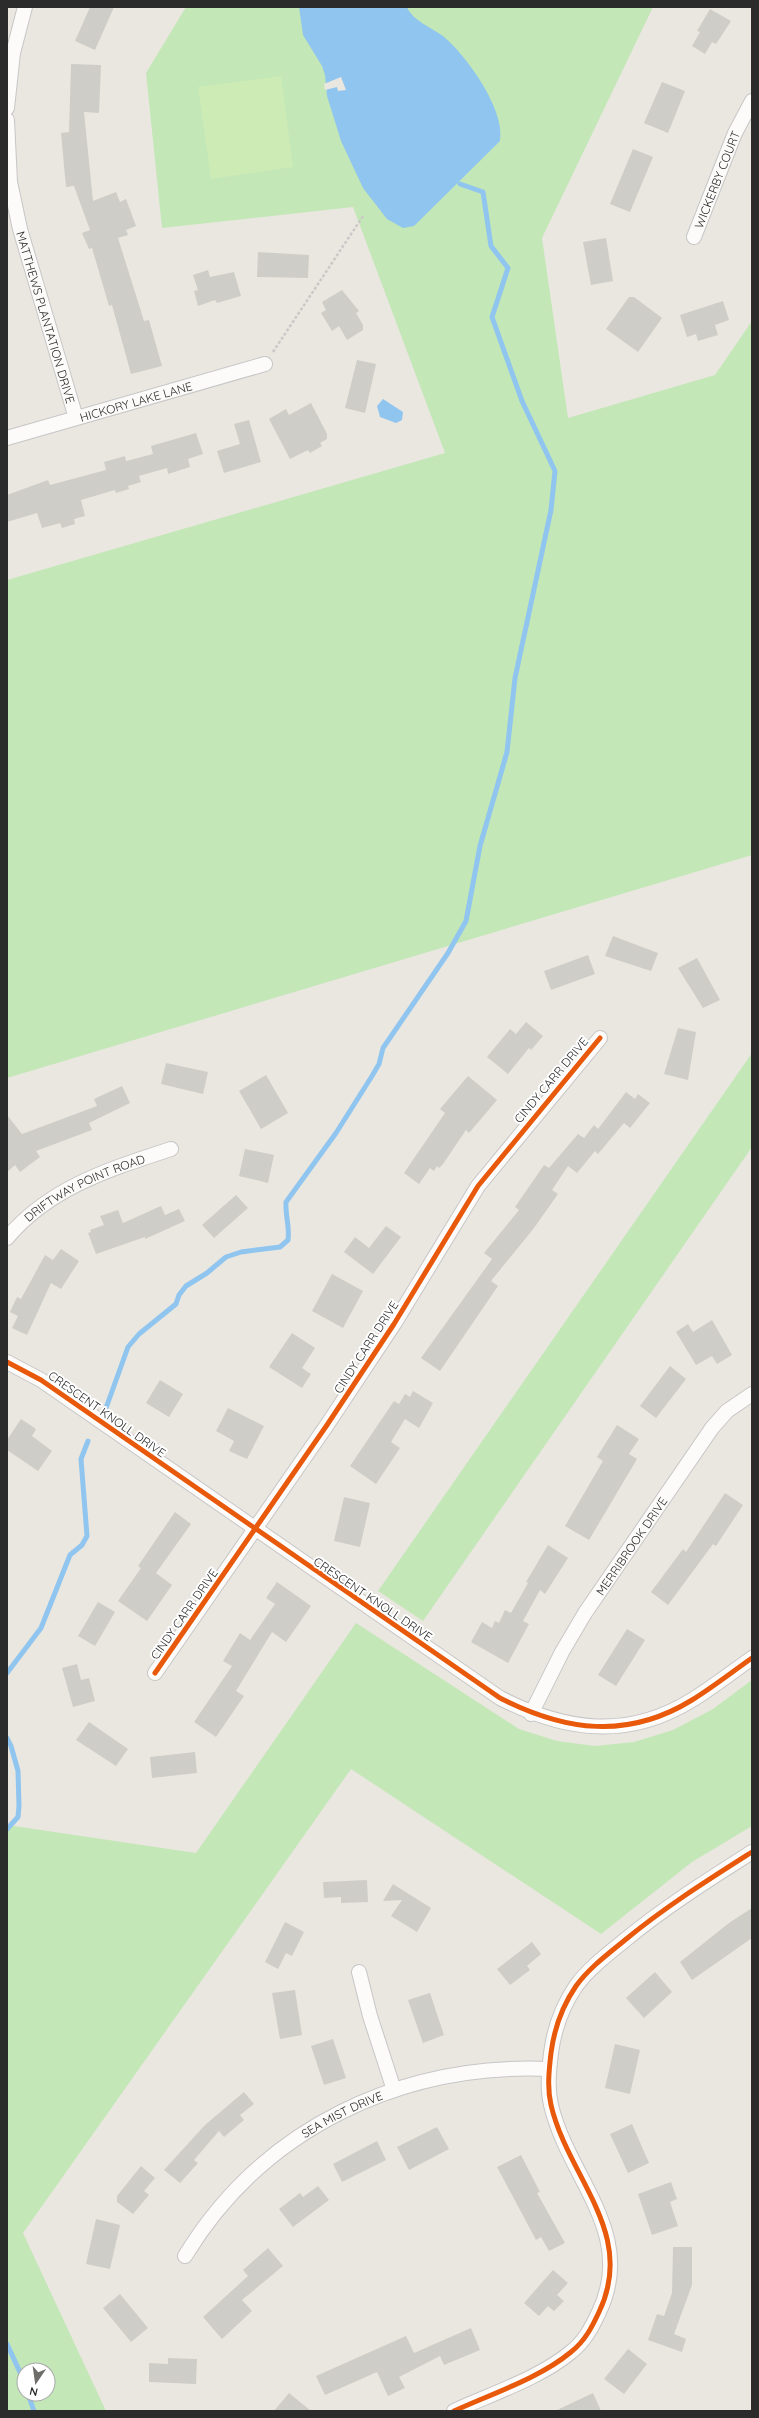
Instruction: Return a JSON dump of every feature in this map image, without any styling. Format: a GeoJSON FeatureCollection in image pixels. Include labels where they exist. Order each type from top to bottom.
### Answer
{"type":"FeatureCollection","features":[{"type":"Feature","properties":{"kind":"street"},"geometry":{"type":"LineString","coordinates":[[7,108],[13,52],[25,7]]}},
{"type":"Feature","properties":{"kind":"street","name":"WICKERBY COURT"},"geometry":{"type":"LineString","coordinates":[[694,237],[735,133],[752,101]]}},
{"type":"Feature","properties":{"kind":"street","name":"MATTHEWS PLANTATION DRIVE"},"geometry":{"type":"LineString","coordinates":[[7,120],[10,182],[20,229],[76,418]]}},
{"type":"Feature","properties":{"kind":"street","name":"HICKORY LAKE LANE"},"geometry":{"type":"LineString","coordinates":[[7,438],[265,364]]}},
{"type":"Feature","properties":{"kind":"street","name":"CINDY CARR DRIVE"},"geometry":{"type":"LineString","coordinates":[[155,1672],[254,1530],[394,1324],[478,1186],[600,1038]]}},
{"type":"Feature","properties":{"kind":"street","name":"DRIFTWAY POINT ROAD"},"geometry":{"type":"LineString","coordinates":[[7,1238],[37,1209],[57,1194],[88,1178],[171,1149]]}},
{"type":"Feature","properties":{"kind":"street","name":"CRESCENT KNOLL DRIVE"},"geometry":{"type":"LineString","coordinates":[[7,1362],[41,1380],[254,1530],[500,1698],[531,1714],[576,1726],[624,1725],[669,1711],[691,1700],[752,1658]]}},
{"type":"Feature","properties":{"kind":"street","name":"MERRIBROOK DRIVE"},"geometry":{"type":"LineString","coordinates":[[531,1714],[562,1652],[585,1613],[712,1428],[727,1411],[752,1394]]}},
{"type":"Feature","properties":{"kind":"street"},"geometry":{"type":"LineString","coordinates":[[454,2411],[560,2361],[583,2341],[606,2298],[611,2262],[609,2243],[602,2220],[560,2135],[549,2092],[549,2069],[558,2023],[575,1987],[587,1973],[642,1926],[698,1886],[752,1852]]}},
{"type":"Feature","properties":{"kind":"street"},"geometry":{"type":"LineString","coordinates":[[360,1972],[370,2016],[394,2090]]}},
{"type":"Feature","properties":{"kind":"street","name":"SEA MIST DRIVE"},"geometry":{"type":"LineString","coordinates":[[185,2256],[203,2227],[215,2212],[280,2150],[340,2113],[394,2090],[430,2078],[484,2069],[549,2069]]}},
{"type":"Feature","properties":{"kind":"path"},"geometry":{"type":"LineString","coordinates":[[265,364],[363,216]]}},
{"type":"Feature","properties":{"kind":"green space"},"geometry":{"type":"Polygon","coordinates":[[[186,7],[653,7],[542,238],[568,418],[715,375],[752,321],[752,855],[7,1078],[7,580],[445,453],[353,207],[162,228],[146,73],[186,7]]]}},
{"type":"Feature","properties":{"kind":"green space"},"geometry":{"type":"Polygon","coordinates":[[[281,76],[293,167],[211,179],[198,87],[281,76]]]}},
{"type":"Feature","properties":{"kind":"green space"},"geometry":{"type":"Polygon","coordinates":[[[752,1053],[752,1147],[423,1621],[378,1591],[752,1053]]]}},
{"type":"Feature","properties":{"kind":"green space"},"geometry":{"type":"Polygon","coordinates":[[[356,1623],[519,1729],[557,1741],[595,1746],[634,1742],[673,1730],[713,1709],[752,1680],[752,1826],[692,1862],[601,1934],[351,1769],[23,2233],[106,2411],[7,2411],[7,1825],[196,1853],[356,1623]]]}},
{"type":"Feature","properties":{"kind":"water"},"geometry":{"type":"Polygon","coordinates":[[[299,7],[407,7],[413,16],[443,36],[452,45],[473,69],[491,99],[497,114],[500,128],[500,141],[414,226],[403,228],[387,219],[363,188],[341,141],[327,96],[325,75],[322,66],[303,35],[299,7]]]}},
{"type":"Feature","properties":{"kind":"water"},"geometry":{"type":"Polygon","coordinates":[[[383,399],[403,412],[402,420],[396,423],[380,417],[377,406],[383,399]]]}},
{"type":"Feature","properties":{"kind":"pier"},"geometry":{"type":"Polygon","coordinates":[[[341,77],[346,90],[338,91],[337,87],[325,90],[324,84],[341,77]]]}},
{"type":"Feature","properties":{"kind":"building"},"geometry":{"type":"Polygon","coordinates":[[[90,7],[114,7],[95,50],[75,41],[90,7]]]}},
{"type":"Feature","properties":{"kind":"building"},"geometry":{"type":"Polygon","coordinates":[[[710,9],[731,21],[716,44],[712,42],[705,54],[692,46],[700,32],[697,31],[710,9]]]}},
{"type":"Feature","properties":{"kind":"building"},"geometry":{"type":"Polygon","coordinates":[[[71,64],[101,65],[99,113],[84,112],[93,201],[116,192],[120,202],[126,199],[136,226],[126,230],[128,235],[118,238],[144,321],[149,320],[162,366],[131,374],[112,305],[109,306],[92,248],[89,249],[82,233],[90,230],[74,186],[66,187],[61,133],[69,132],[71,64]]]}},
{"type":"Feature","properties":{"kind":"building"},"geometry":{"type":"Polygon","coordinates":[[[662,82],[685,91],[668,133],[644,123],[662,82]]]}},
{"type":"Feature","properties":{"kind":"building"},"geometry":{"type":"Polygon","coordinates":[[[633,149],[653,157],[630,212],[610,204],[633,149]]]}},
{"type":"Feature","properties":{"kind":"building"},"geometry":{"type":"Polygon","coordinates":[[[606,238],[613,281],[591,285],[583,242],[606,238]]]}},
{"type":"Feature","properties":{"kind":"building"},"geometry":{"type":"Polygon","coordinates":[[[258,252],[309,255],[308,278],[257,277],[258,252]]]}},
{"type":"Feature","properties":{"kind":"building"},"geometry":{"type":"Polygon","coordinates":[[[208,270],[210,277],[234,272],[241,296],[217,303],[215,300],[198,306],[194,291],[198,290],[193,275],[208,270]]]}},
{"type":"Feature","properties":{"kind":"building"},"geometry":{"type":"Polygon","coordinates":[[[342,290],[359,311],[356,313],[363,325],[363,330],[347,340],[339,326],[332,331],[321,313],[326,310],[322,302],[342,290]]]}},
{"type":"Feature","properties":{"kind":"building"},"geometry":{"type":"Polygon","coordinates":[[[629,297],[634,297],[662,318],[638,352],[606,329],[629,297]]]}},
{"type":"Feature","properties":{"kind":"building"},"geometry":{"type":"Polygon","coordinates":[[[723,301],[729,320],[715,325],[718,335],[698,341],[696,334],[687,337],[680,315],[723,301]]]}},
{"type":"Feature","properties":{"kind":"building"},"geometry":{"type":"Polygon","coordinates":[[[357,360],[376,364],[365,413],[345,408],[357,360]]]}},
{"type":"Feature","properties":{"kind":"building"},"geometry":{"type":"Polygon","coordinates":[[[311,403],[327,434],[327,439],[320,443],[322,446],[310,453],[308,450],[290,459],[269,419],[286,409],[289,415],[311,403]]]}},
{"type":"Feature","properties":{"kind":"building"},"geometry":{"type":"Polygon","coordinates":[[[249,420],[261,462],[224,473],[217,451],[240,444],[234,424],[249,420]]]}},
{"type":"Feature","properties":{"kind":"building"},"geometry":{"type":"Polygon","coordinates":[[[196,433],[203,454],[188,459],[190,467],[168,474],[167,468],[139,476],[141,482],[128,486],[129,489],[116,493],[115,490],[81,500],[85,516],[74,519],[75,524],[62,528],[60,523],[42,528],[37,513],[7,522],[7,495],[48,480],[50,485],[106,470],[104,462],[125,456],[126,461],[153,454],[151,446],[196,433]]]}},
{"type":"Feature","properties":{"kind":"building"},"geometry":{"type":"Polygon","coordinates":[[[613,936],[658,953],[651,971],[605,956],[613,936]]]}},
{"type":"Feature","properties":{"kind":"building"},"geometry":{"type":"Polygon","coordinates":[[[588,955],[595,974],[551,990],[544,971],[588,955]]]}},
{"type":"Feature","properties":{"kind":"building"},"geometry":{"type":"Polygon","coordinates":[[[697,958],[720,1000],[703,1008],[678,968],[697,958]]]}},
{"type":"Feature","properties":{"kind":"building"},"geometry":{"type":"Polygon","coordinates":[[[526,1022],[543,1036],[531,1050],[529,1048],[508,1074],[487,1057],[510,1029],[516,1034],[526,1022]]]}},
{"type":"Feature","properties":{"kind":"building"},"geometry":{"type":"Polygon","coordinates":[[[678,1028],[696,1032],[688,1080],[664,1074],[678,1028]]]}},
{"type":"Feature","properties":{"kind":"building"},"geometry":{"type":"Polygon","coordinates":[[[166,1063],[208,1072],[203,1094],[161,1084],[166,1063]]]}},
{"type":"Feature","properties":{"kind":"building"},"geometry":{"type":"Polygon","coordinates":[[[266,1075],[288,1113],[261,1129],[239,1091],[266,1075]]]}},
{"type":"Feature","properties":{"kind":"building"},"geometry":{"type":"Polygon","coordinates":[[[468,1076],[497,1100],[469,1133],[466,1130],[443,1164],[439,1168],[437,1166],[434,1171],[430,1168],[419,1184],[404,1173],[445,1113],[440,1109],[468,1076]]]}},
{"type":"Feature","properties":{"kind":"building"},"geometry":{"type":"Polygon","coordinates":[[[122,1086],[130,1103],[89,1123],[92,1130],[36,1151],[40,1157],[20,1172],[15,1165],[7,1172],[7,1115],[22,1134],[97,1106],[94,1099],[122,1086]]]}},
{"type":"Feature","properties":{"kind":"building"},"geometry":{"type":"Polygon","coordinates":[[[626,1092],[635,1099],[638,1094],[650,1103],[630,1128],[624,1123],[598,1154],[595,1151],[577,1173],[568,1166],[552,1190],[558,1194],[534,1228],[491,1281],[498,1286],[440,1371],[421,1358],[492,1259],[484,1253],[519,1210],[515,1207],[544,1165],[549,1168],[578,1134],[584,1138],[594,1125],[598,1129],[626,1092]]]}},
{"type":"Feature","properties":{"kind":"building"},"geometry":{"type":"Polygon","coordinates":[[[245,1149],[274,1155],[268,1183],[239,1176],[245,1149]]]}},
{"type":"Feature","properties":{"kind":"building"},"geometry":{"type":"Polygon","coordinates":[[[236,1195],[248,1208],[214,1238],[202,1225],[236,1195]]]}},
{"type":"Feature","properties":{"kind":"building"},"geometry":{"type":"Polygon","coordinates":[[[161,1206],[165,1215],[179,1209],[185,1221],[145,1239],[145,1237],[96,1254],[88,1233],[91,1232],[90,1230],[104,1225],[100,1216],[118,1210],[123,1223],[161,1206]]]}},
{"type":"Feature","properties":{"kind":"building"},"geometry":{"type":"Polygon","coordinates":[[[386,1226],[401,1237],[373,1274],[344,1252],[355,1237],[369,1248],[386,1226]]]}},
{"type":"Feature","properties":{"kind":"building"},"geometry":{"type":"Polygon","coordinates":[[[61,1249],[79,1261],[61,1289],[51,1283],[27,1335],[12,1328],[18,1316],[10,1312],[17,1297],[21,1299],[45,1255],[53,1260],[61,1249]]]}},
{"type":"Feature","properties":{"kind":"building"},"geometry":{"type":"Polygon","coordinates":[[[332,1274],[363,1291],[343,1328],[312,1311],[332,1274]]]}},
{"type":"Feature","properties":{"kind":"building"},"geometry":{"type":"Polygon","coordinates":[[[712,1320],[732,1355],[717,1364],[712,1356],[696,1365],[676,1332],[688,1324],[693,1332],[712,1320]]]}},
{"type":"Feature","properties":{"kind":"building"},"geometry":{"type":"Polygon","coordinates":[[[292,1333],[315,1348],[302,1368],[311,1374],[302,1388],[269,1367],[292,1333]]]}},
{"type":"Feature","properties":{"kind":"building"},"geometry":{"type":"Polygon","coordinates":[[[670,1366],[686,1379],[656,1418],[640,1406],[670,1366]]]}},
{"type":"Feature","properties":{"kind":"building"},"geometry":{"type":"Polygon","coordinates":[[[160,1380],[183,1394],[169,1417],[146,1403],[160,1380]]]}},
{"type":"Feature","properties":{"kind":"building"},"geometry":{"type":"Polygon","coordinates":[[[413,1391],[433,1403],[419,1428],[405,1419],[391,1442],[400,1448],[376,1484],[350,1466],[394,1401],[399,1404],[405,1394],[410,1397],[413,1391]]]}},
{"type":"Feature","properties":{"kind":"building"},"geometry":{"type":"Polygon","coordinates":[[[228,1408],[264,1426],[247,1459],[229,1451],[234,1441],[216,1431],[228,1408]]]}},
{"type":"Feature","properties":{"kind":"building"},"geometry":{"type":"Polygon","coordinates":[[[21,1419],[36,1429],[32,1436],[52,1451],[38,1471],[7,1450],[7,1440],[21,1419]]]}},
{"type":"Feature","properties":{"kind":"building"},"geometry":{"type":"Polygon","coordinates":[[[617,1425],[639,1439],[629,1454],[637,1459],[589,1540],[565,1526],[603,1461],[597,1457],[617,1425]]]}},
{"type":"Feature","properties":{"kind":"building"},"geometry":{"type":"Polygon","coordinates":[[[725,1493],[743,1505],[716,1546],[713,1544],[668,1605],[651,1592],[683,1549],[686,1552],[725,1493]]]}},
{"type":"Feature","properties":{"kind":"building"},"geometry":{"type":"Polygon","coordinates":[[[344,1497],[370,1503],[360,1547],[334,1541],[344,1497]]]}},
{"type":"Feature","properties":{"kind":"building"},"geometry":{"type":"Polygon","coordinates":[[[175,1512],[191,1524],[156,1573],[172,1585],[147,1621],[118,1601],[141,1568],[138,1566],[175,1512]]]}},
{"type":"Feature","properties":{"kind":"building"},"geometry":{"type":"Polygon","coordinates":[[[548,1545],[568,1558],[545,1594],[540,1590],[523,1621],[529,1624],[508,1663],[471,1642],[482,1622],[492,1628],[495,1621],[499,1623],[505,1610],[511,1613],[528,1583],[526,1582],[548,1545]]]}},
{"type":"Feature","properties":{"kind":"building"},"geometry":{"type":"Polygon","coordinates":[[[277,1582],[311,1606],[286,1642],[272,1632],[236,1691],[244,1696],[216,1737],[194,1722],[232,1666],[223,1661],[240,1633],[250,1640],[275,1604],[266,1598],[277,1582]]]}},
{"type":"Feature","properties":{"kind":"building"},"geometry":{"type":"Polygon","coordinates":[[[98,1602],[115,1612],[95,1646],[78,1636],[98,1602]]]}},
{"type":"Feature","properties":{"kind":"building"},"geometry":{"type":"Polygon","coordinates":[[[627,1629],[645,1640],[616,1686],[598,1675],[627,1629]]]}},
{"type":"Feature","properties":{"kind":"building"},"geometry":{"type":"Polygon","coordinates":[[[77,1664],[81,1680],[89,1678],[95,1701],[73,1707],[62,1668],[77,1664]]]}},
{"type":"Feature","properties":{"kind":"building"},"geometry":{"type":"Polygon","coordinates":[[[89,1722],[128,1749],[116,1766],[76,1740],[89,1722]]]}},
{"type":"Feature","properties":{"kind":"building"},"geometry":{"type":"Polygon","coordinates":[[[195,1752],[197,1773],[152,1778],[150,1757],[195,1752]]]}},
{"type":"Feature","properties":{"kind":"building"},"geometry":{"type":"Polygon","coordinates":[[[367,1880],[368,1902],[341,1903],[341,1897],[324,1898],[323,1882],[367,1880]]]}},
{"type":"Feature","properties":{"kind":"building"},"geometry":{"type":"Polygon","coordinates":[[[393,1884],[431,1908],[417,1932],[391,1916],[402,1900],[383,1901],[393,1884]]]}},
{"type":"Feature","properties":{"kind":"building"},"geometry":{"type":"Polygon","coordinates":[[[752,1908],[752,1938],[692,1980],[680,1962],[729,1923],[752,1908]]]}},
{"type":"Feature","properties":{"kind":"building"},"geometry":{"type":"Polygon","coordinates":[[[285,1922],[304,1932],[292,1956],[286,1953],[278,1969],[265,1962],[285,1922]]]}},
{"type":"Feature","properties":{"kind":"building"},"geometry":{"type":"Polygon","coordinates":[[[532,1942],[541,1954],[527,1966],[530,1970],[510,1985],[497,1969],[532,1942]]]}},
{"type":"Feature","properties":{"kind":"building"},"geometry":{"type":"Polygon","coordinates":[[[655,1972],[672,1992],[644,2018],[626,1998],[655,1972]]]}},
{"type":"Feature","properties":{"kind":"building"},"geometry":{"type":"Polygon","coordinates":[[[295,1990],[302,2035],[280,2039],[272,1993],[295,1990]]]}},
{"type":"Feature","properties":{"kind":"building"},"geometry":{"type":"Polygon","coordinates":[[[430,1993],[444,2035],[423,2043],[408,2000],[430,1993]]]}},
{"type":"Feature","properties":{"kind":"building"},"geometry":{"type":"Polygon","coordinates":[[[333,2039],[346,2078],[324,2085],[311,2046],[333,2039]]]}},
{"type":"Feature","properties":{"kind":"building"},"geometry":{"type":"Polygon","coordinates":[[[615,2044],[640,2050],[630,2094],[605,2088],[615,2044]]]}},
{"type":"Feature","properties":{"kind":"building"},"geometry":{"type":"Polygon","coordinates":[[[244,2092],[254,2104],[240,2115],[244,2120],[224,2137],[219,2131],[194,2160],[198,2163],[180,2183],[164,2170],[205,2125],[244,2092]]]}},
{"type":"Feature","properties":{"kind":"building"},"geometry":{"type":"Polygon","coordinates":[[[632,2124],[649,2163],[628,2173],[610,2134],[632,2124]]]}},
{"type":"Feature","properties":{"kind":"building"},"geometry":{"type":"Polygon","coordinates":[[[437,2127],[449,2149],[409,2170],[397,2147],[437,2127]]]}},
{"type":"Feature","properties":{"kind":"building"},"geometry":{"type":"Polygon","coordinates":[[[377,2141],[386,2160],[342,2182],[333,2164],[377,2141]]]}},
{"type":"Feature","properties":{"kind":"building"},"geometry":{"type":"Polygon","coordinates":[[[521,2155],[540,2192],[537,2193],[565,2243],[549,2251],[541,2237],[536,2240],[497,2167],[521,2155]]]}},
{"type":"Feature","properties":{"kind":"building"},"geometry":{"type":"Polygon","coordinates":[[[141,2166],[155,2178],[144,2191],[149,2195],[133,2214],[117,2202],[117,2196],[141,2166]]]}},
{"type":"Feature","properties":{"kind":"building"},"geometry":{"type":"Polygon","coordinates":[[[671,2182],[677,2199],[670,2202],[678,2226],[652,2235],[638,2194],[671,2182]]]}},
{"type":"Feature","properties":{"kind":"building"},"geometry":{"type":"Polygon","coordinates":[[[318,2186],[329,2200],[293,2227],[279,2209],[300,2193],[303,2197],[318,2186]]]}},
{"type":"Feature","properties":{"kind":"building"},"geometry":{"type":"Polygon","coordinates":[[[96,2219],[120,2225],[110,2269],[86,2264],[96,2219]]]}},
{"type":"Feature","properties":{"kind":"building"},"geometry":{"type":"Polygon","coordinates":[[[673,2247],[692,2247],[692,2285],[674,2334],[686,2339],[682,2352],[648,2340],[657,2314],[664,2316],[672,2293],[673,2247]]]}},
{"type":"Feature","properties":{"kind":"building"},"geometry":{"type":"Polygon","coordinates":[[[268,2248],[283,2266],[242,2300],[252,2311],[222,2339],[203,2317],[248,2276],[243,2270],[268,2248]]]}},
{"type":"Feature","properties":{"kind":"building"},"geometry":{"type":"Polygon","coordinates":[[[553,2270],[568,2283],[557,2295],[564,2301],[554,2311],[548,2306],[539,2316],[524,2303],[553,2270]]]}},
{"type":"Feature","properties":{"kind":"building"},"geometry":{"type":"Polygon","coordinates":[[[120,2294],[148,2328],[131,2342],[103,2308],[120,2294]]]}},
{"type":"Feature","properties":{"kind":"building"},"geometry":{"type":"Polygon","coordinates":[[[471,2328],[480,2350],[444,2365],[440,2356],[399,2377],[405,2388],[388,2396],[377,2372],[325,2395],[316,2376],[406,2336],[414,2353],[471,2328]]]}},
{"type":"Feature","properties":{"kind":"building"},"geometry":{"type":"Polygon","coordinates":[[[628,2349],[647,2364],[624,2394],[604,2379],[628,2349]]]}},
{"type":"Feature","properties":{"kind":"building"},"geometry":{"type":"Polygon","coordinates":[[[168,2358],[197,2359],[196,2384],[149,2382],[149,2363],[168,2364],[168,2358]]]}},
{"type":"Feature","properties":{"kind":"building"},"geometry":{"type":"Polygon","coordinates":[[[289,2393],[311,2411],[274,2411],[289,2393]]]}},
{"type":"Feature","properties":{"kind":"building"},"geometry":{"type":"Polygon","coordinates":[[[593,2393],[601,2411],[555,2411],[593,2393]]]}},
{"type":"Feature","properties":{"kind":"waterway"},"geometry":{"type":"LineString","coordinates":[[106,1408],[128,1347],[139,1334],[176,1304],[179,1295],[186,1286],[207,1273],[226,1257],[241,1252],[280,1247],[288,1240],[286,1202],[336,1133],[379,1064],[383,1048],[448,953],[466,921],[480,846],[507,752],[515,678],[551,510],[555,471],[522,401],[492,317],[508,268],[491,246],[483,192],[460,184]]}},
{"type":"Feature","properties":{"kind":"waterway"},"geometry":{"type":"LineString","coordinates":[[7,1673],[41,1628],[70,1555],[82,1545],[87,1536],[81,1459],[88,1441]]}},
{"type":"Feature","properties":{"kind":"waterway"},"geometry":{"type":"LineString","coordinates":[[7,1738],[11,1746],[18,1771],[19,1806],[18,1817],[7,1829]]}},
{"type":"Feature","properties":{"kind":"waterway"},"geometry":{"type":"LineString","coordinates":[[7,2344],[16,2364]]}},
{"type":"Feature","properties":{"kind":"waterway"},"geometry":{"type":"LineString","coordinates":[[31,2402],[34,2411]]}},
{"type":"Feature","properties":{"kind":"cycle path"},"geometry":{"type":"LineString","coordinates":[[155,1673],[327,1425],[394,1324],[478,1186],[600,1038]]}},
{"type":"Feature","properties":{"kind":"cycle path"},"geometry":{"type":"LineString","coordinates":[[7,1362],[41,1380],[500,1698],[524,1709],[548,1718],[572,1724],[620,1726],[644,1721],[668,1713],[692,1700],[752,1658]]}},
{"type":"Feature","properties":{"kind":"cycle path"},"geometry":{"type":"LineString","coordinates":[[454,2411],[530,2378],[545,2370],[571,2352],[591,2328],[599,2312],[609,2283],[610,2257],[605,2231],[596,2206],[560,2132],[550,2099],[549,2072],[552,2044],[567,2001],[576,1986],[587,1973],[625,1940],[671,1905],[752,1852]]}}]}
